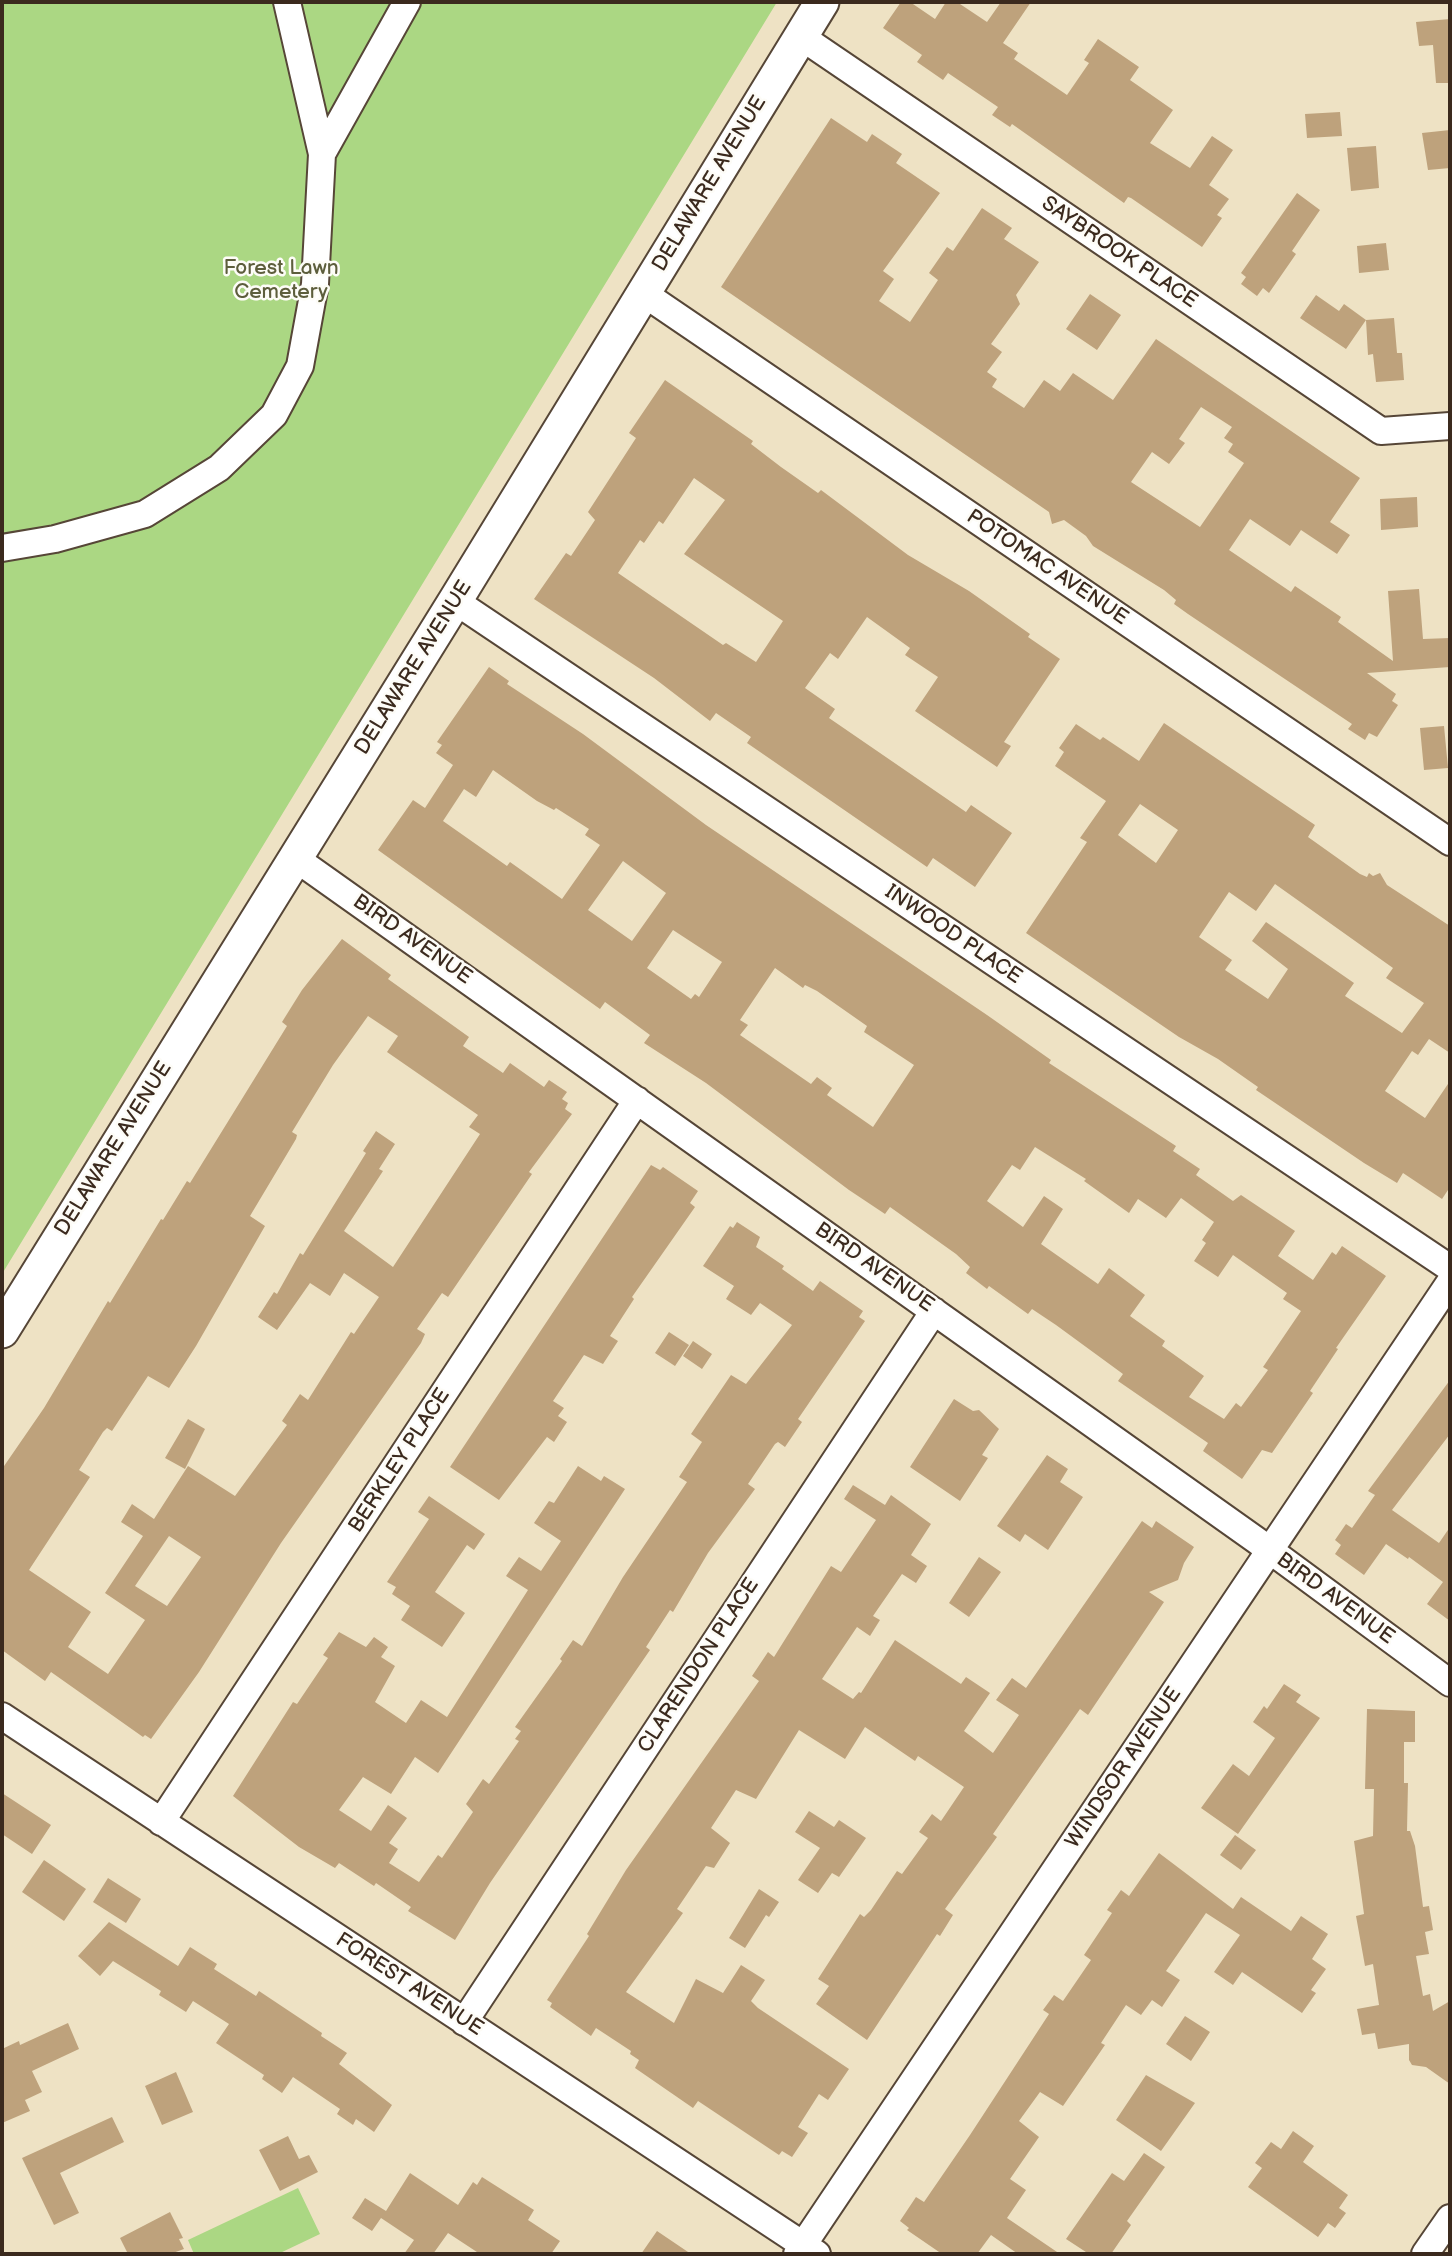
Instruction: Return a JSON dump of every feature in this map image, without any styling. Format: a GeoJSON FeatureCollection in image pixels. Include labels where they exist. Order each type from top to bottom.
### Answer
{"type":"FeatureCollection","features":[{"type":"Feature","properties":{"kind":"main road","name":"DELAWARE AVENUE"},"geometry":{"type":"LineString","coordinates":[[2,1331],[455,601],[822,2]]}},
{"type":"Feature","properties":{"kind":"street"},"geometry":{"type":"LineString","coordinates":[[2,548],[55,539],[145,514],[219,468],[274,415],[300,366],[315,284],[322,154],[287,2]]}},
{"type":"Feature","properties":{"kind":"street"},"geometry":{"type":"LineString","coordinates":[[322,154],[370,63],[407,2]]}},
{"type":"Feature","properties":{"kind":"street","name":"SAYBROOK PLACE"},"geometry":{"type":"LineString","coordinates":[[800,36],[1381,431],[1450,426]]}},
{"type":"Feature","properties":{"kind":"street","name":"POTOMAC AVENUE"},"geometry":{"type":"LineString","coordinates":[[643,293],[1450,842]]}},
{"type":"Feature","properties":{"kind":"street","name":"INWOOD PLACE"},"geometry":{"type":"LineString","coordinates":[[455,601],[1450,1268]]}},
{"type":"Feature","properties":{"kind":"street","name":"BIRD AVENUE"},"geometry":{"type":"LineString","coordinates":[[295,858],[1270,1550],[1450,1684]]}},
{"type":"Feature","properties":{"kind":"street","name":"BERKLEY PLACE"},"geometry":{"type":"LineString","coordinates":[[161,1822],[637,1100]]}},
{"type":"Feature","properties":{"kind":"street","name":"WINDSOR AVENUE"},"geometry":{"type":"LineString","coordinates":[[806,2251],[1450,1282]]}},
{"type":"Feature","properties":{"kind":"street","name":"CLARENDON PLACE"},"geometry":{"type":"LineString","coordinates":[[464,2022],[934,1311]]}},
{"type":"Feature","properties":{"kind":"street","name":"FOREST AVENUE"},"geometry":{"type":"LineString","coordinates":[[2,1716],[806,2251]]}},
{"type":"Feature","properties":{"kind":"street"},"geometry":{"type":"LineString","coordinates":[[1425,2254],[1450,2218]]}},
{"type":"Feature","properties":{"kind":"green space","name":"Forest Lawn Cemetery"},"geometry":{"type":"Polygon","coordinates":[[[2,2],[777,2],[2,1274],[2,2]]]}},
{"type":"Feature","properties":{"kind":"green space"},"geometry":{"type":"Polygon","coordinates":[[[298,2188],[320,2234],[278,2254],[194,2254],[188,2240],[298,2188]]]}},
{"type":"Feature","properties":{"kind":"building"},"geometry":{"type":"Polygon","coordinates":[[[901,2],[910,2],[935,19],[946,2],[957,2],[987,22],[1001,2],[1031,2],[1003,43],[1018,53],[1014,59],[1067,95],[1089,63],[1084,60],[1098,39],[1139,67],[1130,80],[1173,110],[1150,143],[1190,168],[1212,136],[1233,150],[1209,185],[1229,199],[1217,215],[1222,218],[1202,247],[1131,198],[1128,197],[1124,203],[1012,124],[1010,127],[992,115],[998,107],[948,73],[943,80],[917,62],[922,55],[883,28],[901,2]]]}},
{"type":"Feature","properties":{"kind":"building"},"geometry":{"type":"Polygon","coordinates":[[[1450,19],[1450,83],[1436,83],[1433,45],[1419,46],[1416,22],[1450,19]]]}},
{"type":"Feature","properties":{"kind":"building"},"geometry":{"type":"Polygon","coordinates":[[[1340,112],[1342,136],[1307,138],[1305,114],[1340,112]]]}},
{"type":"Feature","properties":{"kind":"building"},"geometry":{"type":"Polygon","coordinates":[[[831,118],[867,142],[872,134],[902,154],[896,163],[940,193],[883,271],[894,279],[879,301],[910,322],[938,280],[929,273],[947,247],[953,251],[982,208],[1012,228],[1004,239],[1039,262],[1016,295],[1020,304],[991,344],[1002,352],[987,372],[997,379],[992,387],[1024,408],[1044,380],[1060,391],[1073,373],[1113,400],[1156,339],[1360,478],[1330,522],[1350,535],[1337,554],[1301,530],[1290,546],[1250,519],[1229,550],[1291,592],[1295,586],[1341,617],[1338,622],[1393,661],[1388,591],[1419,589],[1423,639],[1450,638],[1450,667],[1367,673],[1396,694],[1392,701],[1398,705],[1377,737],[1369,733],[1365,740],[1348,729],[1352,724],[1174,604],[1176,600],[1164,590],[1093,546],[1086,536],[1064,520],[1052,524],[1049,512],[721,287],[831,118]],[[1201,407],[1179,439],[1185,443],[1169,464],[1152,452],[1131,482],[1200,527],[1244,463],[1228,452],[1233,444],[1224,438],[1232,427],[1201,407]]]}},
{"type":"Feature","properties":{"kind":"building"},"geometry":{"type":"Polygon","coordinates":[[[1450,130],[1450,168],[1428,170],[1422,133],[1450,130]]]}},
{"type":"Feature","properties":{"kind":"building"},"geometry":{"type":"Polygon","coordinates":[[[1376,146],[1379,188],[1351,191],[1347,148],[1376,146]]]}},
{"type":"Feature","properties":{"kind":"building"},"geometry":{"type":"Polygon","coordinates":[[[1297,193],[1320,210],[1292,251],[1296,254],[1269,293],[1263,288],[1257,296],[1241,284],[1246,277],[1241,273],[1297,193]]]}},
{"type":"Feature","properties":{"kind":"building"},"geometry":{"type":"Polygon","coordinates":[[[1386,243],[1389,270],[1359,273],[1357,246],[1386,243]]]}},
{"type":"Feature","properties":{"kind":"building"},"geometry":{"type":"Polygon","coordinates":[[[1090,294],[1121,315],[1097,350],[1066,329],[1090,294]]]}},
{"type":"Feature","properties":{"kind":"building"},"geometry":{"type":"Polygon","coordinates":[[[1316,295],[1339,311],[1344,304],[1366,320],[1346,349],[1300,318],[1316,295]]]}},
{"type":"Feature","properties":{"kind":"building"},"geometry":{"type":"Polygon","coordinates":[[[1394,318],[1397,353],[1402,353],[1404,380],[1376,382],[1373,354],[1368,355],[1366,320],[1394,318]]]}},
{"type":"Feature","properties":{"kind":"building"},"geometry":{"type":"Polygon","coordinates":[[[665,380],[753,441],[751,444],[781,467],[818,493],[821,490],[908,555],[969,591],[1060,659],[1004,742],[1011,746],[997,767],[915,711],[938,677],[905,655],[910,648],[867,617],[838,659],[830,653],[805,688],[835,709],[829,718],[966,812],[971,805],[1012,833],[975,887],[933,858],[927,867],[747,743],[751,737],[716,713],[710,721],[654,678],[534,599],[566,553],[571,556],[595,520],[588,512],[636,438],[629,433],[665,380]],[[694,478],[663,524],[659,521],[644,543],[640,540],[618,573],[723,645],[726,643],[756,662],[783,621],[684,554],[725,500],[694,478]]]}},
{"type":"Feature","properties":{"kind":"building"},"geometry":{"type":"Polygon","coordinates":[[[1417,497],[1418,527],[1381,530],[1380,499],[1417,497]]]}},
{"type":"Feature","properties":{"kind":"building"},"geometry":{"type":"Polygon","coordinates":[[[489,667],[509,681],[507,684],[583,734],[706,825],[987,1015],[1051,1060],[1049,1063],[1176,1146],[1173,1151],[1200,1169],[1196,1175],[1233,1201],[1241,1195],[1295,1231],[1278,1256],[1313,1280],[1332,1252],[1336,1255],[1342,1246],[1386,1276],[1336,1348],[1338,1349],[1310,1391],[1313,1393],[1272,1453],[1262,1450],[1242,1479],[1203,1451],[1208,1443],[1118,1381],[1123,1374],[1056,1325],[1032,1309],[1028,1314],[989,1286],[987,1289],[966,1273],[970,1267],[956,1254],[890,1207],[885,1214],[849,1190],[706,1083],[644,1043],[650,1035],[605,1002],[600,1009],[378,850],[413,800],[425,808],[453,765],[436,753],[442,745],[437,742],[489,667]],[[493,770],[476,797],[464,789],[443,821],[507,866],[510,862],[562,899],[600,845],[585,835],[589,829],[556,808],[554,810],[537,801],[493,770]],[[623,861],[588,910],[632,941],[666,893],[623,861]],[[673,930],[647,968],[691,999],[695,994],[699,997],[722,962],[673,930]],[[775,968],[740,1020],[748,1025],[740,1035],[811,1084],[817,1077],[832,1088],[827,1095],[873,1127],[914,1065],[864,1032],[867,1026],[817,991],[805,985],[803,988],[775,968]],[[1035,1147],[1020,1170],[1012,1165],[987,1201],[1023,1227],[1044,1196],[1063,1209],[1041,1244],[1098,1284],[1109,1268],[1145,1295],[1130,1316],[1165,1341],[1162,1346],[1204,1376],[1189,1397],[1224,1419],[1236,1403],[1241,1407],[1268,1370],[1263,1367],[1301,1311],[1283,1299],[1287,1293],[1233,1255],[1218,1277],[1194,1261],[1206,1243],[1202,1240],[1214,1222],[1181,1198],[1166,1218],[1138,1199],[1129,1213],[1084,1181],[1086,1179],[1035,1147]]]}},
{"type":"Feature","properties":{"kind":"building"},"geometry":{"type":"Polygon","coordinates":[[[1164,723],[1315,825],[1308,837],[1360,874],[1367,877],[1369,873],[1373,876],[1380,873],[1387,885],[1450,926],[1450,1053],[1429,1039],[1418,1055],[1412,1051],[1385,1091],[1425,1118],[1450,1081],[1450,1187],[1442,1199],[1403,1173],[1397,1183],[1364,1163],[1256,1090],[1258,1087],[1218,1059],[1179,1037],[1026,933],[1087,842],[1080,838],[1106,801],[1055,766],[1064,752],[1059,748],[1076,724],[1100,740],[1103,737],[1139,761],[1164,723]],[[1140,804],[1118,835],[1156,863],[1178,830],[1140,804]],[[1275,884],[1256,911],[1229,892],[1199,937],[1232,960],[1225,970],[1268,999],[1288,969],[1252,941],[1266,922],[1354,983],[1345,996],[1402,1033],[1424,1003],[1386,978],[1393,968],[1275,884]]]}},
{"type":"Feature","properties":{"kind":"building"},"geometry":{"type":"Polygon","coordinates":[[[1444,726],[1448,768],[1424,770],[1420,728],[1444,726]]]}},
{"type":"Feature","properties":{"kind":"building"},"geometry":{"type":"Polygon","coordinates":[[[342,939],[391,975],[388,979],[469,1037],[463,1046],[503,1073],[510,1063],[544,1087],[549,1080],[567,1092],[562,1099],[568,1103],[565,1109],[572,1114],[529,1172],[532,1174],[448,1297],[442,1293],[417,1329],[425,1334],[421,1343],[281,1543],[199,1672],[151,1739],[145,1735],[143,1737],[51,1672],[45,1681],[2,1650],[2,1469],[44,1408],[161,1219],[163,1220],[187,1181],[190,1183],[287,1026],[282,1022],[302,990],[342,939]],[[368,1016],[333,1065],[292,1132],[297,1135],[296,1139],[250,1216],[265,1226],[196,1346],[169,1388],[148,1376],[112,1431],[107,1428],[103,1432],[79,1470],[90,1477],[29,1570],[91,1612],[68,1647],[108,1674],[145,1620],[105,1593],[143,1536],[121,1522],[132,1504],[154,1519],[188,1466],[235,1496],[287,1425],[282,1421],[300,1394],[308,1400],[351,1332],[354,1334],[379,1297],[344,1273],[330,1296],[310,1283],[277,1330],[258,1317],[274,1292],[277,1294],[300,1253],[303,1255],[366,1153],[363,1151],[376,1131],[395,1144],[379,1169],[383,1171],[344,1231],[393,1267],[480,1134],[469,1127],[478,1115],[387,1052],[398,1036],[368,1016]],[[169,1536],[135,1586],[167,1606],[201,1557],[169,1536]]]}},
{"type":"Feature","properties":{"kind":"building"},"geometry":{"type":"Polygon","coordinates":[[[651,1165],[660,1170],[663,1167],[698,1191],[690,1203],[695,1207],[632,1297],[634,1299],[610,1336],[618,1341],[603,1364],[584,1355],[553,1401],[564,1408],[558,1416],[567,1422],[554,1442],[547,1437],[499,1500],[450,1467],[651,1165]]]}},
{"type":"Feature","properties":{"kind":"building"},"geometry":{"type":"Polygon","coordinates":[[[737,1222],[760,1237],[756,1247],[784,1266],[782,1269],[813,1291],[820,1281],[863,1311],[859,1317],[865,1321],[798,1419],[802,1422],[785,1447],[778,1442],[775,1444],[748,1484],[755,1489],[708,1553],[673,1612],[670,1610],[646,1647],[650,1650],[490,1883],[455,1940],[408,1911],[411,1907],[376,1883],[374,1886],[339,1863],[335,1868],[299,1847],[233,1796],[293,1702],[297,1704],[328,1658],[323,1655],[339,1632],[366,1647],[374,1637],[388,1647],[381,1657],[395,1666],[375,1702],[406,1723],[421,1700],[447,1717],[528,1590],[506,1576],[519,1557],[541,1571],[561,1541],[534,1523],[549,1501],[554,1503],[578,1466],[601,1481],[604,1476],[625,1489],[438,1773],[415,1757],[391,1794],[363,1777],[339,1810],[371,1831],[388,1805],[407,1818],[389,1843],[398,1849],[389,1863],[419,1882],[438,1855],[442,1858],[473,1812],[466,1804],[483,1779],[489,1784],[519,1741],[515,1739],[521,1731],[515,1727],[562,1661],[560,1659],[573,1640],[582,1646],[623,1577],[687,1482],[679,1477],[702,1442],[691,1434],[731,1375],[746,1384],[792,1325],[760,1303],[751,1315],[726,1299],[734,1286],[703,1266],[730,1226],[733,1228],[737,1222]]]}},
{"type":"Feature","properties":{"kind":"building"},"geometry":{"type":"Polygon","coordinates":[[[669,1332],[689,1345],[675,1366],[655,1353],[669,1332]]]}},
{"type":"Feature","properties":{"kind":"building"},"geometry":{"type":"Polygon","coordinates":[[[693,1341],[712,1354],[702,1369],[683,1356],[693,1341]]]}},
{"type":"Feature","properties":{"kind":"building"},"geometry":{"type":"Polygon","coordinates":[[[1450,1380],[1450,1434],[1392,1510],[1439,1543],[1450,1527],[1450,1621],[1427,1604],[1443,1582],[1409,1557],[1408,1559],[1386,1544],[1364,1575],[1335,1554],[1341,1545],[1335,1540],[1346,1524],[1352,1528],[1375,1495],[1368,1491],[1450,1380]]]}},
{"type":"Feature","properties":{"kind":"building"},"geometry":{"type":"Polygon","coordinates":[[[954,1399],[973,1411],[979,1410],[999,1429],[982,1455],[988,1458],[960,1501],[910,1467],[954,1399]]]}},
{"type":"Feature","properties":{"kind":"building"},"geometry":{"type":"Polygon","coordinates":[[[188,1419],[205,1429],[185,1469],[165,1458],[188,1419]]]}},
{"type":"Feature","properties":{"kind":"building"},"geometry":{"type":"Polygon","coordinates":[[[1047,1455],[1068,1469],[1060,1482],[1083,1497],[1048,1550],[1025,1534],[1020,1542],[997,1526],[1047,1455]]]}},
{"type":"Feature","properties":{"kind":"building"},"geometry":{"type":"Polygon","coordinates":[[[853,1485],[885,1505],[891,1495],[931,1524],[911,1555],[927,1566],[916,1583],[902,1574],[873,1616],[880,1620],[870,1636],[857,1627],[822,1679],[853,1699],[861,1693],[895,1640],[961,1684],[966,1677],[990,1693],[964,1731],[993,1753],[1019,1715],[996,1700],[1012,1678],[1026,1688],[1142,1521],[1152,1528],[1156,1521],[1194,1547],[1178,1580],[1149,1592],[1164,1602],[1088,1715],[1080,1709],[993,1834],[997,1837],[945,1909],[953,1915],[940,1936],[937,1934],[867,2040],[816,2004],[829,1986],[818,1979],[860,1914],[864,1917],[871,1910],[897,1871],[902,1874],[928,1838],[919,1832],[932,1814],[941,1821],[964,1787],[918,1756],[915,1761],[865,1727],[845,1759],[799,1730],[756,1799],[736,1790],[711,1828],[730,1843],[714,1868],[706,1866],[677,1909],[683,1913],[626,1992],[674,2023],[696,1979],[723,1993],[741,1965],[765,1980],[751,2001],[849,2069],[828,2100],[819,2094],[798,2127],[808,2133],[792,2157],[782,2151],[779,2155],[698,2101],[693,2108],[635,2068],[639,2060],[630,2054],[631,2051],[596,2028],[591,2036],[550,2007],[552,2003],[547,2000],[589,1936],[587,1934],[626,1870],[759,1681],[752,1676],[768,1652],[774,1657],[831,1566],[841,1572],[876,1520],[844,1499],[853,1485]]]}},
{"type":"Feature","properties":{"kind":"building"},"geometry":{"type":"Polygon","coordinates":[[[429,1496],[485,1534],[474,1550],[467,1545],[435,1592],[465,1613],[442,1647],[401,1620],[410,1606],[392,1594],[396,1587],[387,1582],[429,1519],[418,1512],[429,1496]]]}},
{"type":"Feature","properties":{"kind":"building"},"geometry":{"type":"Polygon","coordinates":[[[979,1557],[1001,1572],[969,1617],[949,1603],[979,1557]]]}},
{"type":"Feature","properties":{"kind":"building"},"geometry":{"type":"Polygon","coordinates":[[[1284,1684],[1301,1695],[1296,1702],[1320,1718],[1238,1834],[1201,1808],[1233,1764],[1249,1776],[1275,1738],[1253,1722],[1264,1706],[1267,1709],[1284,1684]]]}},
{"type":"Feature","properties":{"kind":"building"},"geometry":{"type":"Polygon","coordinates":[[[1367,1709],[1415,1711],[1415,1742],[1404,1742],[1404,1783],[1408,1783],[1407,1831],[1410,1831],[1415,1846],[1423,1907],[1429,1906],[1433,1930],[1425,1932],[1429,1954],[1416,1956],[1423,1996],[1430,1994],[1433,2011],[1450,2001],[1450,2084],[1426,2067],[1412,2065],[1409,2060],[1409,2044],[1378,2049],[1375,2033],[1362,2035],[1357,2009],[1379,2005],[1373,1964],[1365,1966],[1356,1916],[1364,1914],[1354,1841],[1373,1836],[1374,1789],[1365,1789],[1367,1709]]]}},
{"type":"Feature","properties":{"kind":"building"},"geometry":{"type":"Polygon","coordinates":[[[2,1793],[51,1825],[32,1854],[2,1834],[2,1793]]]}},
{"type":"Feature","properties":{"kind":"building"},"geometry":{"type":"Polygon","coordinates":[[[809,1811],[834,1827],[839,1820],[866,1838],[839,1877],[832,1873],[818,1893],[798,1880],[820,1848],[795,1832],[809,1811]]]}},
{"type":"Feature","properties":{"kind":"building"},"geometry":{"type":"Polygon","coordinates":[[[1235,1835],[1256,1850],[1241,1870],[1220,1855],[1235,1835]]]}},
{"type":"Feature","properties":{"kind":"building"},"geometry":{"type":"Polygon","coordinates":[[[1159,1853],[1233,1909],[1241,1897],[1291,1931],[1301,1916],[1328,1934],[1312,1959],[1326,1969],[1311,1990],[1316,1993],[1302,2013],[1242,1972],[1233,1985],[1214,1972],[1240,1935],[1206,1913],[1166,1971],[1180,1980],[1162,2007],[1152,2000],[1141,2015],[1126,2005],[1101,2043],[1105,2045],[1063,2106],[1040,2092],[1019,2121],[1039,2137],[1010,2179],[1026,2190],[1007,2218],[1060,2254],[1018,2254],[991,2235],[977,2254],[942,2254],[907,2230],[909,2228],[900,2221],[916,2197],[924,2202],[970,2135],[1049,2014],[1043,2010],[1054,1995],[1063,2001],[1091,1960],[1084,1955],[1112,1913],[1107,1910],[1121,1890],[1129,1896],[1159,1853]]]}},
{"type":"Feature","properties":{"kind":"building"},"geometry":{"type":"Polygon","coordinates":[[[44,1860],[86,1889],[64,1921],[22,1892],[44,1860]]]}},
{"type":"Feature","properties":{"kind":"building"},"geometry":{"type":"Polygon","coordinates":[[[108,1878],[141,1899],[126,1923],[93,1902],[108,1878]]]}},
{"type":"Feature","properties":{"kind":"building"},"geometry":{"type":"Polygon","coordinates":[[[759,1889],[779,1902],[769,1917],[766,1915],[745,1948],[729,1938],[759,1889]]]}},
{"type":"Feature","properties":{"kind":"building"},"geometry":{"type":"Polygon","coordinates":[[[109,1922],[178,1966],[190,1947],[217,1964],[214,1969],[256,1996],[259,1991],[322,2033],[321,2036],[347,2053],[339,2064],[392,2105],[374,2132],[356,2119],[353,2125],[337,2114],[340,2109],[293,2077],[282,2093],[262,2079],[264,2075],[216,2043],[229,2024],[193,2001],[186,2012],[159,1995],[161,1991],[113,1961],[100,1976],[78,1956],[109,1922]]]}},
{"type":"Feature","properties":{"kind":"building"},"geometry":{"type":"Polygon","coordinates":[[[1185,2016],[1210,2032],[1191,2061],[1166,2044],[1185,2016]]]}},
{"type":"Feature","properties":{"kind":"building"},"geometry":{"type":"Polygon","coordinates":[[[68,2023],[79,2049],[32,2071],[42,2092],[25,2100],[30,2111],[2,2123],[2,2049],[19,2041],[20,2045],[68,2023]]]}},
{"type":"Feature","properties":{"kind":"building"},"geometry":{"type":"Polygon","coordinates":[[[176,2072],[193,2112],[162,2125],[145,2086],[176,2072]]]}},
{"type":"Feature","properties":{"kind":"building"},"geometry":{"type":"Polygon","coordinates":[[[1146,2075],[1195,2103],[1161,2151],[1116,2120],[1146,2075]]]}},
{"type":"Feature","properties":{"kind":"building"},"geometry":{"type":"Polygon","coordinates":[[[112,2117],[124,2142],[60,2173],[79,2213],[54,2225],[22,2158],[112,2117]]]}},
{"type":"Feature","properties":{"kind":"building"},"geometry":{"type":"Polygon","coordinates":[[[1293,2131],[1314,2146],[1303,2162],[1348,2195],[1339,2208],[1346,2213],[1335,2228],[1328,2223],[1318,2237],[1248,2187],[1262,2168],[1255,2163],[1271,2142],[1281,2149],[1293,2131]]]}},
{"type":"Feature","properties":{"kind":"building"},"geometry":{"type":"Polygon","coordinates":[[[288,2136],[299,2159],[309,2155],[318,2172],[280,2191],[259,2150],[288,2136]]]}},
{"type":"Feature","properties":{"kind":"building"},"geometry":{"type":"Polygon","coordinates":[[[1144,2153],[1165,2167],[1127,2221],[1131,2225],[1111,2254],[1089,2254],[1066,2239],[1112,2173],[1124,2181],[1144,2153]]]}},
{"type":"Feature","properties":{"kind":"building"},"geometry":{"type":"Polygon","coordinates":[[[410,2173],[458,2205],[473,2182],[477,2185],[482,2177],[534,2210],[528,2220],[560,2241],[551,2254],[480,2254],[448,2233],[433,2254],[404,2254],[414,2240],[381,2218],[372,2231],[352,2218],[365,2198],[386,2211],[410,2173]]]}},
{"type":"Feature","properties":{"kind":"building"},"geometry":{"type":"Polygon","coordinates":[[[170,2212],[183,2238],[179,2239],[184,2249],[170,2254],[128,2254],[120,2238],[170,2212]]]}},
{"type":"Feature","properties":{"kind":"building"},"geometry":{"type":"Polygon","coordinates":[[[657,2231],[691,2254],[641,2254],[657,2231]]]}}]}
